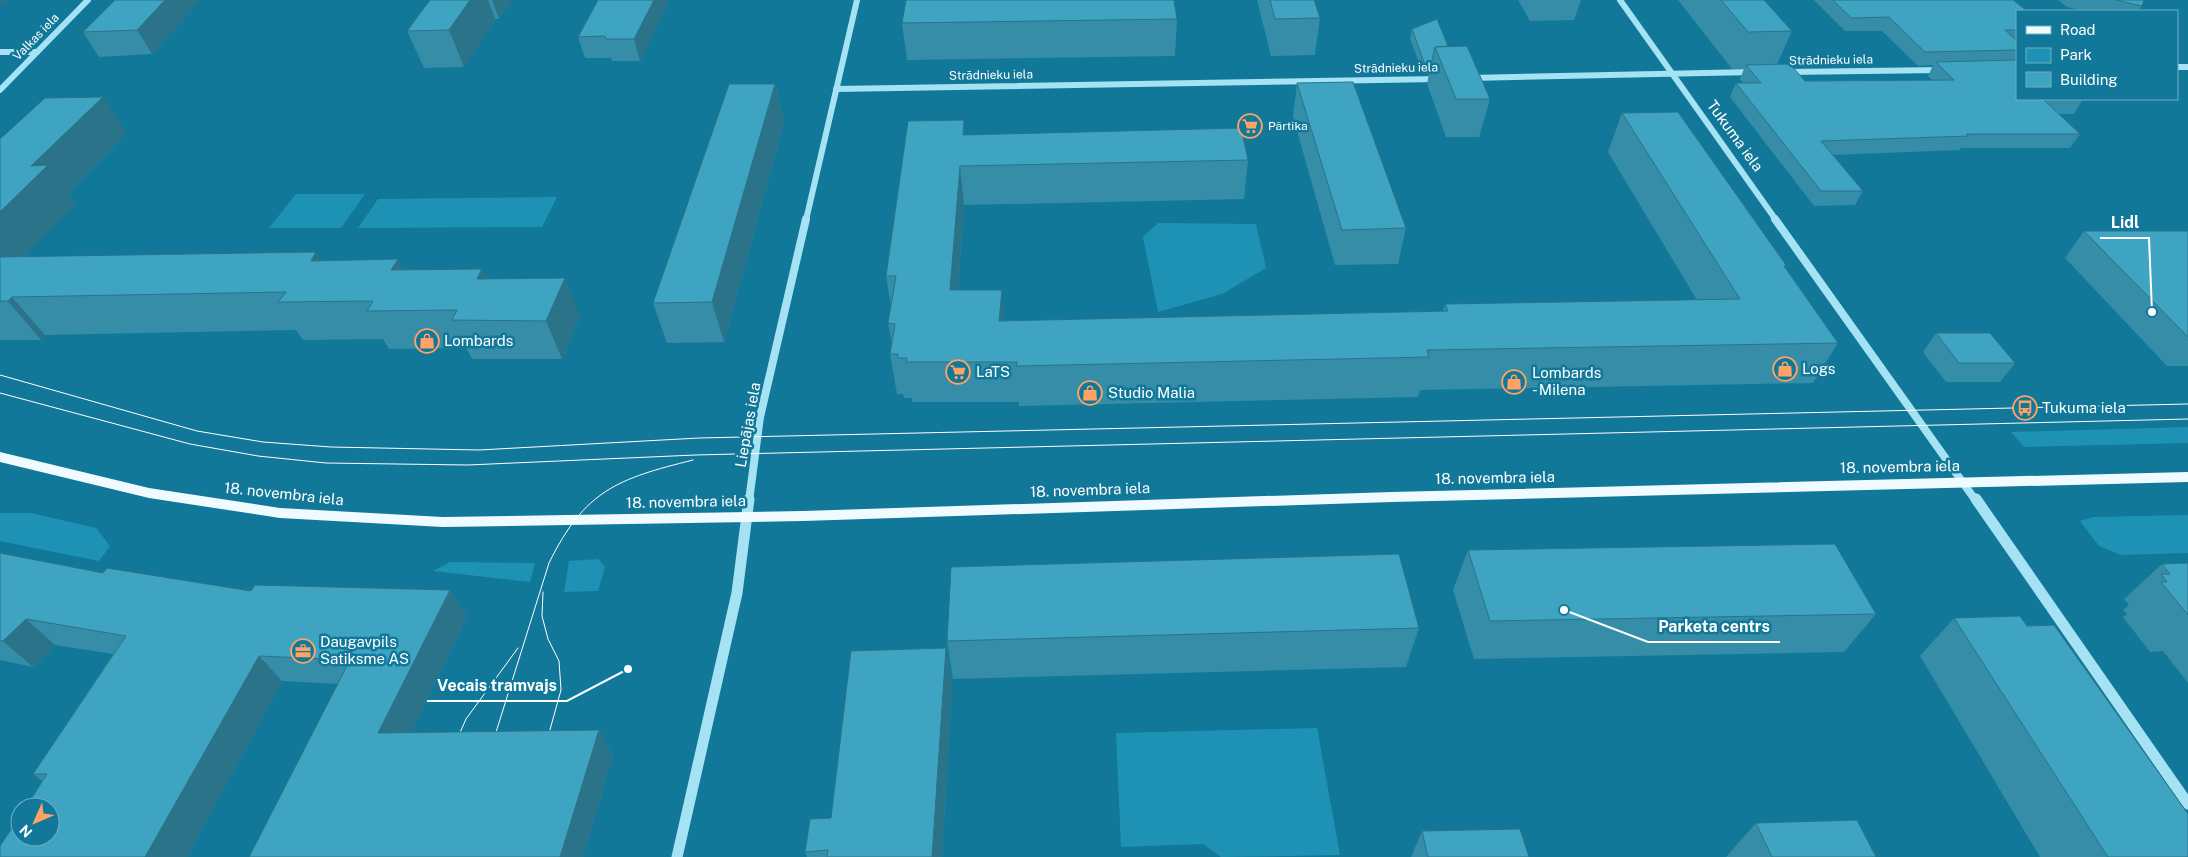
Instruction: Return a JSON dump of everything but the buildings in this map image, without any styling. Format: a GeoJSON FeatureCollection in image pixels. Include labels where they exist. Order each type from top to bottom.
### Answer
{"type":"FeatureCollection","features":[{"type":"Feature","properties":{"kind":"main road","name":"18. novembra iela"},"geometry":{"type":"LineString","coordinates":[[0,457],[149,493],[280,513],[443,522],[748,517],[1382,497],[2188,477]]}},
{"type":"Feature","properties":{"kind":"street","name":"Valkas iela"},"geometry":{"type":"LineString","coordinates":[[0,90],[88,0]]}},
{"type":"Feature","properties":{"kind":"street","name":"Liepājas iela"},"geometry":{"type":"LineString","coordinates":[[677,857],[737,593],[760,417],[857,0]]}},
{"type":"Feature","properties":{"kind":"street","name":"Tukuma iela"},"geometry":{"type":"LineString","coordinates":[[1620,0],[1964,482],[2188,804]]}},
{"type":"Feature","properties":{"kind":"street"},"geometry":{"type":"LineString","coordinates":[[0,52],[37,52]]}},
{"type":"Feature","properties":{"kind":"street","name":"Strādnieku iela"},"geometry":{"type":"LineString","coordinates":[[1777,72],[1947,70]]}},
{"type":"Feature","properties":{"kind":"street","name":"Strādnieku iela"},"geometry":{"type":"LineString","coordinates":[[1458,78],[1757,72]]}},
{"type":"Feature","properties":{"kind":"street","name":"Strādnieku iela"},"geometry":{"type":"LineString","coordinates":[[836,89],[1448,79]]}},
{"type":"Feature","properties":{"kind":"green space"},"geometry":{"type":"Polygon","coordinates":[[[296,194],[365,194],[341,228],[269,228],[296,194]]]}},
{"type":"Feature","properties":{"kind":"green space"},"geometry":{"type":"Polygon","coordinates":[[[557,197],[542,227],[358,228],[378,199],[557,197]]]}},
{"type":"Feature","properties":{"kind":"green space"},"geometry":{"type":"Polygon","coordinates":[[[1158,223],[1256,224],[1266,268],[1222,294],[1158,312],[1143,237],[1158,223]]]}},
{"type":"Feature","properties":{"kind":"green space"},"geometry":{"type":"Polygon","coordinates":[[[2188,427],[2188,443],[2024,447],[2011,432],[2188,427]]]}},
{"type":"Feature","properties":{"kind":"green space"},"geometry":{"type":"Polygon","coordinates":[[[0,513],[31,513],[96,528],[110,546],[99,561],[0,541],[0,513]]]}},
{"type":"Feature","properties":{"kind":"green space"},"geometry":{"type":"Polygon","coordinates":[[[2188,515],[2188,553],[2121,555],[2099,546],[2080,521],[2093,517],[2188,515]]]}},
{"type":"Feature","properties":{"kind":"green space"},"geometry":{"type":"Polygon","coordinates":[[[598,559],[605,567],[598,591],[564,592],[569,561],[598,559]]]}},
{"type":"Feature","properties":{"kind":"green space"},"geometry":{"type":"Polygon","coordinates":[[[450,562],[535,563],[530,582],[433,571],[450,562]]]}},
{"type":"Feature","properties":{"kind":"green space"},"geometry":{"type":"Polygon","coordinates":[[[1317,728],[1340,855],[1221,857],[1203,844],[1121,847],[1116,733],[1317,728]]]}},
{"type":"Feature","properties":{"kind":"tram line"},"geometry":{"type":"LineString","coordinates":[[0,375],[197,431],[263,442],[331,447],[479,450],[699,438],[2188,404]]}},
{"type":"Feature","properties":{"kind":"tram line"},"geometry":{"type":"LineString","coordinates":[[0,393],[190,444],[258,456],[326,463],[468,465],[695,455],[2188,419]]}},
{"type":"Feature","properties":{"kind":"tram line"},"geometry":{"type":"LineString","coordinates":[[492,745],[549,563],[562,538],[590,503],[606,491],[644,474],[693,460]]}},
{"type":"Feature","properties":{"kind":"tram line"},"geometry":{"type":"LineString","coordinates":[[543,592],[542,616],[548,639],[559,661],[561,690],[546,744]]}},
{"type":"Feature","properties":{"kind":"tram line"},"geometry":{"type":"LineString","coordinates":[[455,744],[466,719],[518,648]]}},
{"type":"Feature","properties":{"kind":"place","name":"Pārtika"},"geometry":{"type":"Point","coordinates":[1250,126]}},
{"type":"Feature","properties":{"kind":"place","name":"Lidl"},"geometry":{"type":"Point","coordinates":[2152,312]}},
{"type":"Feature","properties":{"kind":"place","name":"Lombards"},"geometry":{"type":"Point","coordinates":[427,341]}},
{"type":"Feature","properties":{"kind":"place","name":"Logs"},"geometry":{"type":"Point","coordinates":[1785,369]}},
{"type":"Feature","properties":{"kind":"place","name":"LaTS"},"geometry":{"type":"Point","coordinates":[958,372]}},
{"type":"Feature","properties":{"kind":"place","name":"Lombards - Milena"},"geometry":{"type":"Point","coordinates":[1514,382]}},
{"type":"Feature","properties":{"kind":"place","name":"Studio Malia"},"geometry":{"type":"Point","coordinates":[1090,393]}},
{"type":"Feature","properties":{"kind":"place","name":"Tukuma iela"},"geometry":{"type":"Point","coordinates":[2025,408]}},
{"type":"Feature","properties":{"kind":"place","name":"Parketa centrs"},"geometry":{"type":"Point","coordinates":[1564,610]}},
{"type":"Feature","properties":{"kind":"place","name":"Daugavpils Satiksme AS"},"geometry":{"type":"Point","coordinates":[303,651]}},
{"type":"Feature","properties":{"kind":"place","name":"Vecais tramvajs"},"geometry":{"type":"Point","coordinates":[628,669]}}]}
